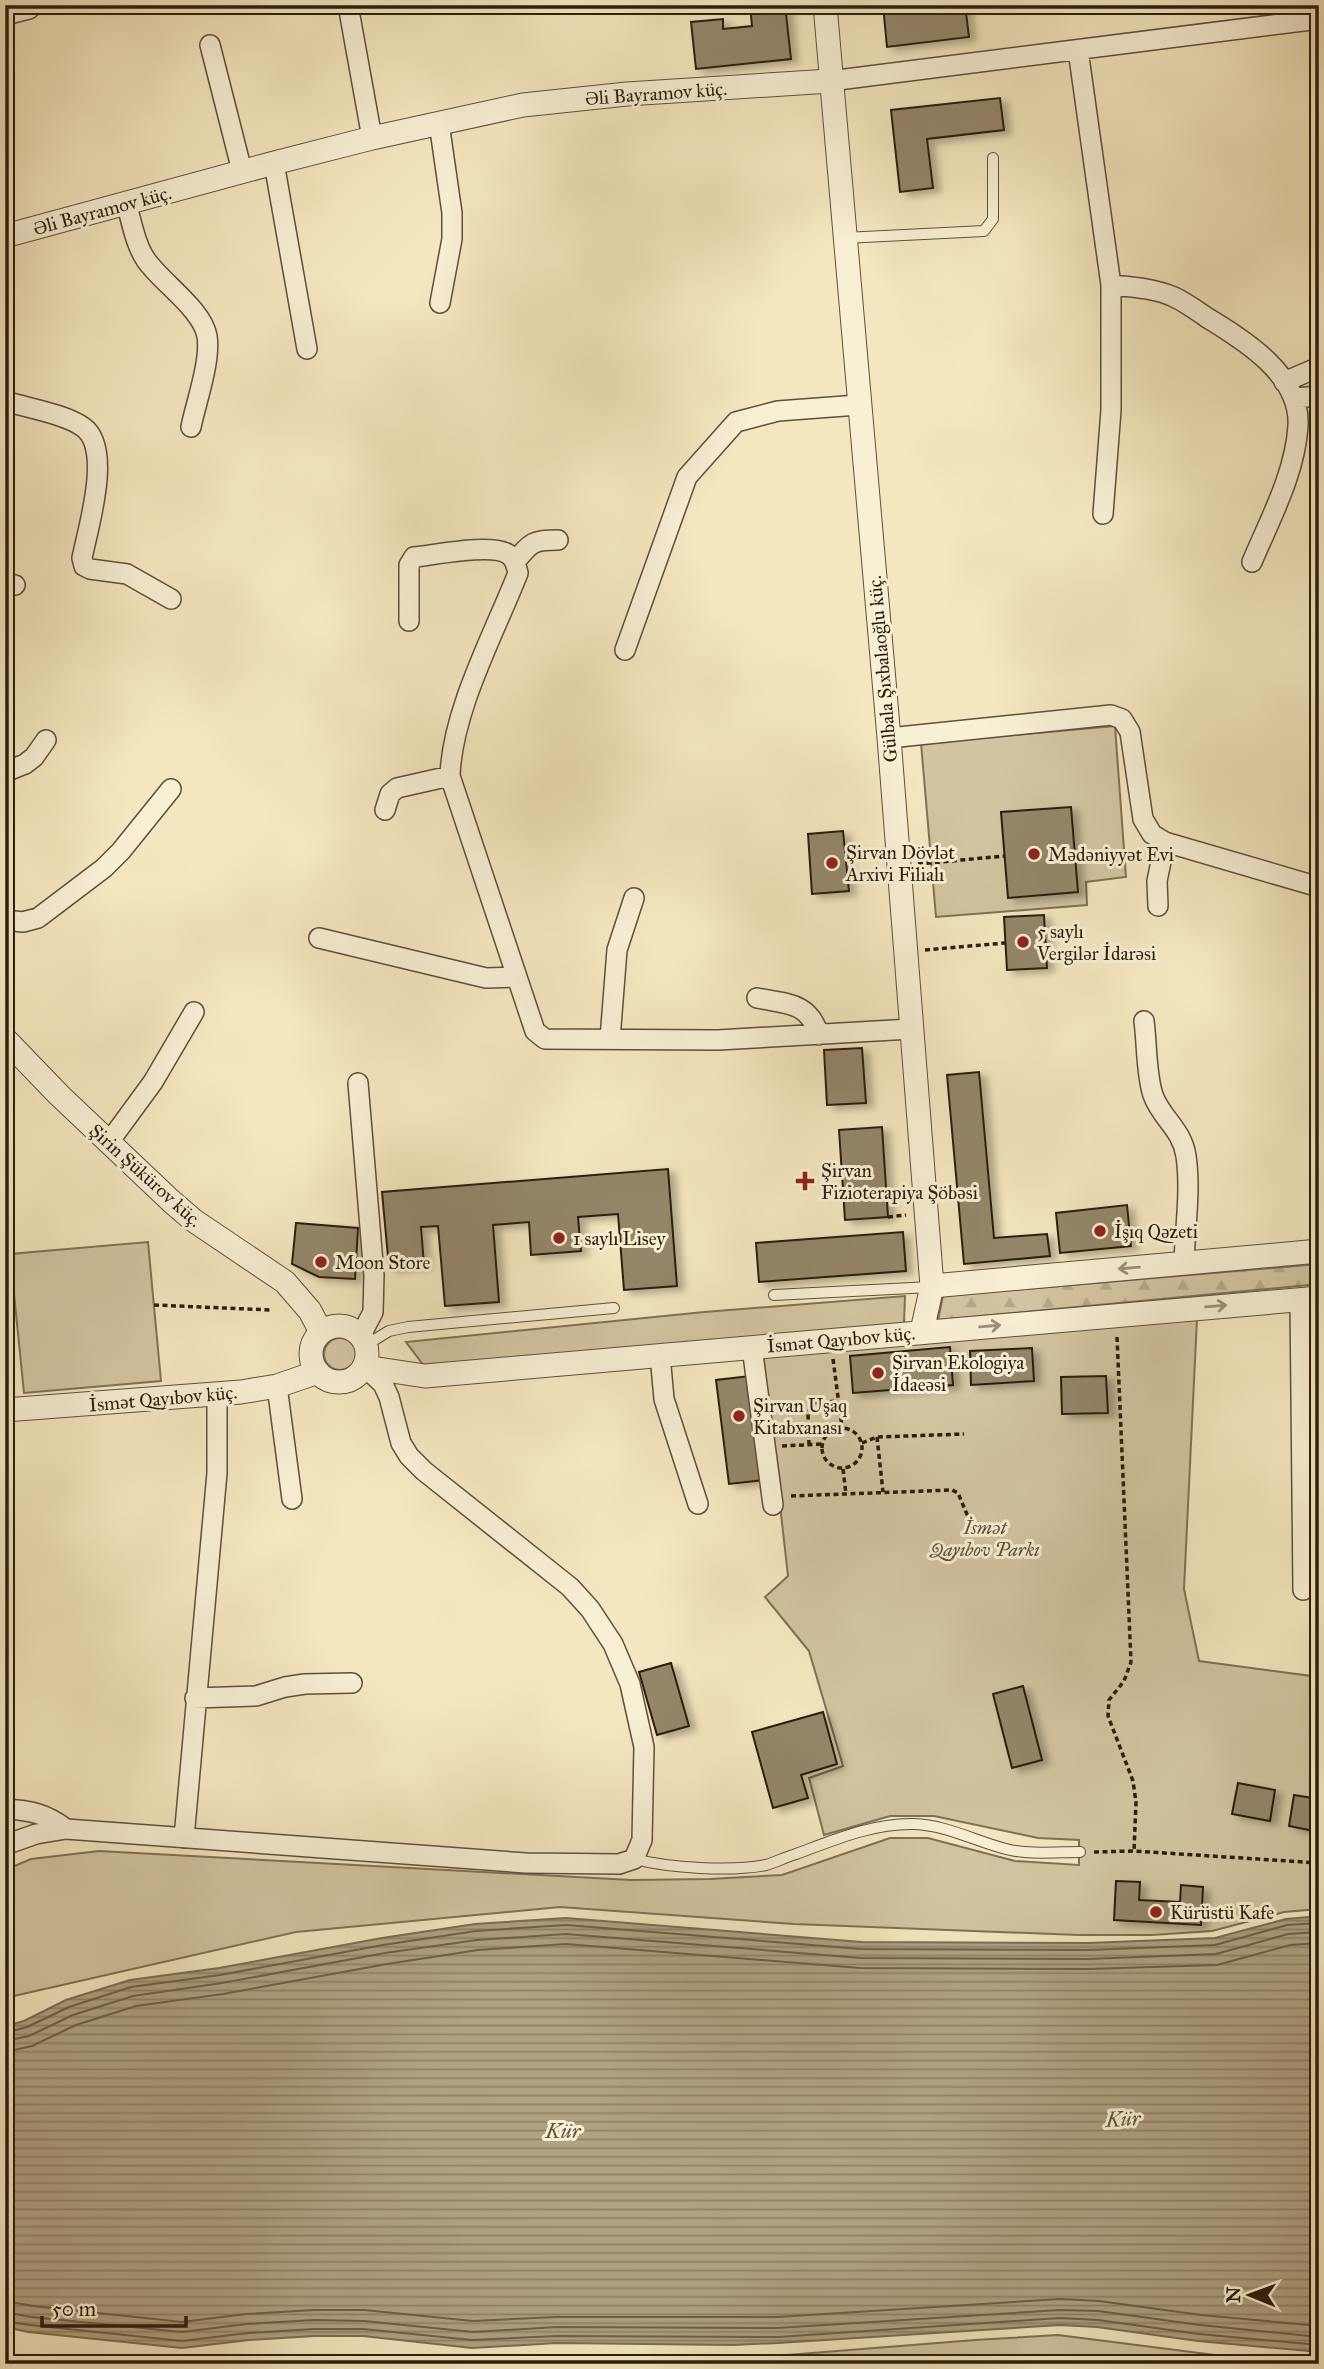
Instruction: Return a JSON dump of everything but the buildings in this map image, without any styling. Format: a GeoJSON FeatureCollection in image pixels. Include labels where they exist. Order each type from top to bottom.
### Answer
{"type":"FeatureCollection","features":[{"type":"Feature","properties":{"kind":"street"},"geometry":{"type":"LineString","coordinates":[[5,15],[29,9],[33,5]]}},
{"type":"Feature","properties":{"kind":"street"},"geometry":{"type":"LineString","coordinates":[[348,5],[372,138]]}},
{"type":"Feature","properties":{"kind":"street","name":"Gülbala Şıxbalaoğlu küç."},"geometry":{"type":"LineString","coordinates":[[825,5],[889,738],[932,1286],[922,1331]]}},
{"type":"Feature","properties":{"kind":"street"},"geometry":{"type":"LineString","coordinates":[[1265,5],[1266,25]]}},
{"type":"Feature","properties":{"kind":"street","name":"Əli Bayramov küç."},"geometry":{"type":"LineString","coordinates":[[5,236],[372,138],[523,105],[583,98],[830,81],[1319,19]]}},
{"type":"Feature","properties":{"kind":"street"},"geometry":{"type":"LineString","coordinates":[[210,45],[242,171]]}},
{"type":"Feature","properties":{"kind":"street"},"geometry":{"type":"LineString","coordinates":[[1078,50],[1111,285],[1111,410],[1103,514]]}},
{"type":"Feature","properties":{"kind":"street"},"geometry":{"type":"LineString","coordinates":[[439,123],[452,213],[452,239],[440,303]]}},
{"type":"Feature","properties":{"kind":"street"},"geometry":{"type":"LineString","coordinates":[[274,163],[307,349]]}},
{"type":"Feature","properties":{"kind":"street"},"geometry":{"type":"LineString","coordinates":[[126,203],[138,244],[146,260],[199,319],[207,335],[207,354],[191,427]]}},
{"type":"Feature","properties":{"kind":"street"},"geometry":{"type":"LineString","coordinates":[[1111,285],[1149,289],[1174,297],[1241,338],[1274,366],[1289,390],[1298,425],[1289,475],[1252,562]]}},
{"type":"Feature","properties":{"kind":"street"},"geometry":{"type":"LineString","coordinates":[[1289,390],[1319,367]]}},
{"type":"Feature","properties":{"kind":"street"},"geometry":{"type":"LineString","coordinates":[[1289,390],[1319,396]]}},
{"type":"Feature","properties":{"kind":"street"},"geometry":{"type":"LineString","coordinates":[[5,401],[67,419],[83,427],[92,436],[97,449],[97,480],[82,558],[84,566],[127,574],[171,599]]}},
{"type":"Feature","properties":{"kind":"street"},"geometry":{"type":"LineString","coordinates":[[625,650],[687,477],[736,422],[778,411],[858,405]]}},
{"type":"Feature","properties":{"kind":"street"},"geometry":{"type":"LineString","coordinates":[[516,562],[531,543],[558,540]]}},
{"type":"Feature","properties":{"kind":"street"},"geometry":{"type":"LineString","coordinates":[[409,621],[409,565],[414,557],[489,550],[506,553],[516,562],[519,573],[461,714],[451,756],[450,776],[535,1031],[545,1039],[718,1040],[911,1029]]}},
{"type":"Feature","properties":{"kind":"street"},"geometry":{"type":"LineString","coordinates":[[889,738],[1111,715],[1122,719],[1130,732],[1143,819],[1152,834],[1165,842],[1319,887]]}},
{"type":"Feature","properties":{"kind":"street"},"geometry":{"type":"LineString","coordinates":[[5,772],[34,757],[46,740]]}},
{"type":"Feature","properties":{"kind":"street"},"geometry":{"type":"LineString","coordinates":[[385,810],[390,794],[397,788],[450,776]]}},
{"type":"Feature","properties":{"kind":"street"},"geometry":{"type":"LineString","coordinates":[[5,920],[23,922],[38,918],[104,867],[121,851],[171,789]]}},
{"type":"Feature","properties":{"kind":"street"},"geometry":{"type":"LineString","coordinates":[[1158,906],[1157,881],[1165,842]]}},
{"type":"Feature","properties":{"kind":"street"},"geometry":{"type":"LineString","coordinates":[[610,1039],[617,950],[634,898]]}},
{"type":"Feature","properties":{"kind":"street"},"geometry":{"type":"LineString","coordinates":[[319,938],[486,978],[517,977]]}},
{"type":"Feature","properties":{"kind":"street"},"geometry":{"type":"LineString","coordinates":[[757,998],[793,1005],[808,1012],[815,1021],[819,1035]]}},
{"type":"Feature","properties":{"kind":"street"},"geometry":{"type":"LineString","coordinates":[[109,1142],[153,1082],[194,1012]]}},
{"type":"Feature","properties":{"kind":"street"},"geometry":{"type":"LineString","coordinates":[[1144,1021],[1153,1094],[1159,1108],[1181,1139],[1186,1156],[1188,1184],[1184,1263]]}},
{"type":"Feature","properties":{"kind":"street","name":"Şirin Şükürov küç."},"geometry":{"type":"LineString","coordinates":[[5,1039],[59,1095],[193,1220],[285,1282],[310,1311],[321,1332]]}},
{"type":"Feature","properties":{"kind":"street"},"geometry":{"type":"LineString","coordinates":[[5,1845],[36,1834],[66,1829],[526,1863],[619,1864],[634,1859],[642,1840],[644,1747],[630,1685],[613,1644],[590,1609],[570,1587],[424,1471],[409,1456],[401,1443],[383,1384],[364,1349],[352,1328],[341,1325],[321,1332],[314,1341],[312,1363],[327,1379],[337,1382],[348,1381],[358,1375],[364,1349],[373,1311],[374,1275],[358,1083]]}},
{"type":"Feature","properties":{"kind":"street"},"geometry":{"type":"LineString","coordinates":[[932,1286],[1319,1251]]}},
{"type":"Feature","properties":{"kind":"street"},"geometry":{"type":"LineString","coordinates":[[1303,1590],[1309,1299]]}},
{"type":"Feature","properties":{"kind":"street","name":"İsmət Qayıbov küç."},"geometry":{"type":"LineString","coordinates":[[364,1349],[425,1376],[1309,1299]]}},
{"type":"Feature","properties":{"kind":"street"},"geometry":{"type":"LineString","coordinates":[[752,1347],[772,1501]]}},
{"type":"Feature","properties":{"kind":"street"},"geometry":{"type":"LineString","coordinates":[[660,1355],[666,1409],[698,1504]]}},
{"type":"Feature","properties":{"kind":"street","name":"İsmət Qayıbov küç."},"geometry":{"type":"LineString","coordinates":[[5,1410],[217,1394],[277,1386],[318,1372]]}},
{"type":"Feature","properties":{"kind":"street"},"geometry":{"type":"LineString","coordinates":[[277,1386],[292,1499]]}},
{"type":"Feature","properties":{"kind":"street"},"geometry":{"type":"LineString","coordinates":[[184,1838],[216,1473],[217,1394]]}},
{"type":"Feature","properties":{"kind":"street"},"geometry":{"type":"LineString","coordinates":[[195,1698],[256,1696],[305,1684],[352,1683]]}},
{"type":"Feature","properties":{"kind":"street"},"geometry":{"type":"LineString","coordinates":[[5,1809],[28,1810],[50,1817],[66,1829]]}},
{"type":"Feature","properties":{"kind":"lane"},"geometry":{"type":"LineString","coordinates":[[844,238],[984,231],[993,219],[993,158]]}},
{"type":"Feature","properties":{"kind":"lane"},"geometry":{"type":"LineString","coordinates":[[774,1295],[932,1286]]}},
{"type":"Feature","properties":{"kind":"lane"},"geometry":{"type":"LineString","coordinates":[[364,1349],[389,1331],[408,1327],[614,1308]]}},
{"type":"Feature","properties":{"kind":"lane"},"geometry":{"type":"LineString","coordinates":[[634,1859],[654,1864],[683,1866],[766,1865],[856,1832],[913,1824],[939,1827],[1008,1850],[1080,1852]]}},
{"type":"Feature","properties":{"kind":"path"},"geometry":{"type":"LineString","coordinates":[[846,861],[1005,856]]}},
{"type":"Feature","properties":{"kind":"path"},"geometry":{"type":"LineString","coordinates":[[905,951],[1006,943]]}},
{"type":"Feature","properties":{"kind":"path"},"geometry":{"type":"LineString","coordinates":[[154,1305],[271,1310]]}},
{"type":"Feature","properties":{"kind":"path"},"geometry":{"type":"LineString","coordinates":[[1116,1315],[1131,1662],[1125,1681],[1109,1700],[1108,1717],[1133,1781],[1136,1802],[1134,1851]]}},
{"type":"Feature","properties":{"kind":"path"},"geometry":{"type":"LineString","coordinates":[[830,1340],[842,1427]]}},
{"type":"Feature","properties":{"kind":"path"},"geometry":{"type":"LineString","coordinates":[[809,1445],[809,1408],[813,1403],[838,1401]]}},
{"type":"Feature","properties":{"kind":"path"},"geometry":{"type":"LineString","coordinates":[[842,1427],[851,1429],[862,1443],[859,1461],[843,1469],[834,1467],[822,1453],[826,1436],[842,1427]]}},
{"type":"Feature","properties":{"kind":"path"},"geometry":{"type":"LineString","coordinates":[[862,1443],[877,1437],[964,1434]]}},
{"type":"Feature","properties":{"kind":"path"},"geometry":{"type":"LineString","coordinates":[[877,1437],[883,1492]]}},
{"type":"Feature","properties":{"kind":"path"},"geometry":{"type":"LineString","coordinates":[[765,1447],[822,1444]]}},
{"type":"Feature","properties":{"kind":"path"},"geometry":{"type":"LineString","coordinates":[[843,1469],[846,1494]]}},
{"type":"Feature","properties":{"kind":"path"},"geometry":{"type":"LineString","coordinates":[[772,1501],[846,1494],[952,1490],[958,1493],[971,1524]]}},
{"type":"Feature","properties":{"kind":"path"},"geometry":{"type":"LineString","coordinates":[[1080,1852],[1134,1851],[1319,1863]]}},
{"type":"Feature","properties":{"kind":"green space"},"geometry":{"type":"Polygon","coordinates":[[[1115,726],[1126,877],[1086,882],[1087,905],[936,917],[921,743],[1115,726]]]}},
{"type":"Feature","properties":{"kind":"green space"},"geometry":{"type":"Polygon","coordinates":[[[148,1242],[161,1381],[24,1393],[10,1254],[148,1242]]]}},
{"type":"Feature","properties":{"kind":"green space"},"geometry":{"type":"Polygon","coordinates":[[[1319,1264],[1319,1284],[938,1320],[943,1296],[1319,1264]]]}},
{"type":"Feature","properties":{"kind":"green space"},"geometry":{"type":"Polygon","coordinates":[[[905,1296],[904,1324],[424,1366],[406,1342],[704,1312],[905,1296]]]}},
{"type":"Feature","properties":{"kind":"green space","name":"İsmət Qayıbov Parkı"},"geometry":{"type":"Polygon","coordinates":[[[1197,1319],[1184,1589],[1199,1661],[1319,1677],[1319,1745],[1311,1779],[1319,1781],[1319,1909],[1284,1912],[1212,1931],[1152,1935],[1078,1935],[794,1924],[560,1907],[296,1932],[5,1998],[5,1870],[31,1859],[99,1851],[631,1880],[710,1879],[782,1875],[890,1838],[928,1838],[1015,1861],[1079,1865],[1079,1840],[1038,1838],[934,1816],[890,1816],[824,1835],[809,1778],[843,1766],[809,1651],[765,1597],[788,1576],[763,1354],[1197,1319]]]}},
{"type":"Feature","properties":{"kind":"green space"},"geometry":{"type":"Polygon","coordinates":[[[340,1338],[351,1343],[356,1354],[351,1365],[340,1370],[329,1365],[324,1354],[329,1343],[340,1338]]]}},
{"type":"Feature","properties":{"kind":"green space"},"geometry":{"type":"Polygon","coordinates":[[[1058,2335],[1285,2364],[366,2364],[424,2356],[787,2355],[1058,2335]]]}},
{"type":"Feature","properties":{"kind":"water","name":"Kür"},"geometry":{"type":"Polygon","coordinates":[[[1319,1916],[1319,2352],[1060,2325],[733,2345],[557,2343],[472,2348],[363,2336],[314,2336],[182,2348],[28,2332],[5,2327],[5,2026],[24,2021],[66,2000],[130,1980],[219,1968],[475,1924],[566,1918],[862,1942],[1088,1943],[1215,1938],[1286,1919],[1319,1916]]]}},
{"type":"Feature","properties":{"kind":"place","name":"Mədəniyyət Evi"},"geometry":{"type":"Point","coordinates":[1034,854]}},
{"type":"Feature","properties":{"kind":"place","name":"Şirvan Dövlət Arxivi Filialı"},"geometry":{"type":"Point","coordinates":[832,863]}},
{"type":"Feature","properties":{"kind":"place","name":"5 saylı Vergilər İdarəsi"},"geometry":{"type":"Point","coordinates":[1023,942]}},
{"type":"Feature","properties":{"kind":"place","name":"Şirvan Fizioterapiya Şöbəsi"},"geometry":{"type":"Point","coordinates":[805,1181]}},
{"type":"Feature","properties":{"kind":"place","name":"İşıq Qəzeti"},"geometry":{"type":"Point","coordinates":[1100,1231]}},
{"type":"Feature","properties":{"kind":"place","name":"1 saylı Lisey"},"geometry":{"type":"Point","coordinates":[559,1238]}},
{"type":"Feature","properties":{"kind":"place","name":"Moon Store"},"geometry":{"type":"Point","coordinates":[321,1262]}},
{"type":"Feature","properties":{"kind":"place","name":"Şirvan Ekologiya İdaeəsi"},"geometry":{"type":"Point","coordinates":[878,1373]}},
{"type":"Feature","properties":{"kind":"place","name":"Şirvan Uşaq Kitabxanası"},"geometry":{"type":"Point","coordinates":[739,1416]}},
{"type":"Feature","properties":{"kind":"place","name":"Kürüstü Kafe"},"geometry":{"type":"Point","coordinates":[1156,1912]}}]}
